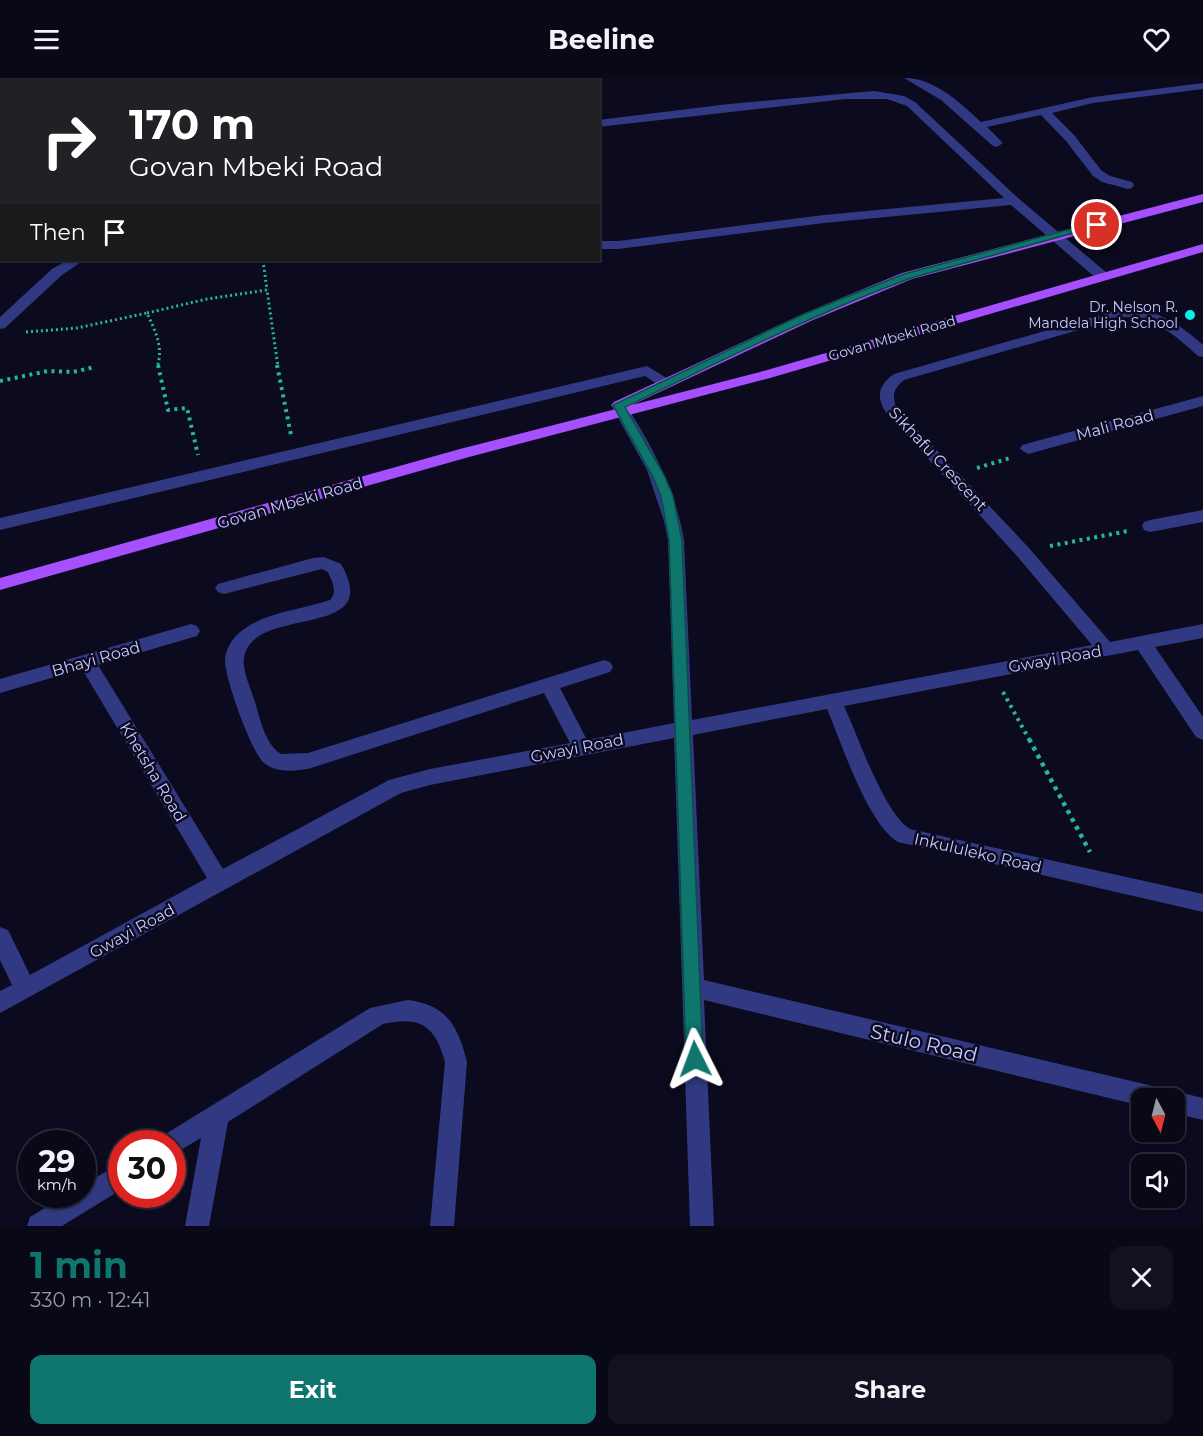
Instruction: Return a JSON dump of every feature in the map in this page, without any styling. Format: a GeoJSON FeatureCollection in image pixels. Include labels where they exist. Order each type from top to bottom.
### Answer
{"type":"FeatureCollection","features":[{"type":"Feature","properties":{"kind":"main road","name":"Govan Mbeki Road"},"geometry":{"type":"LineString","coordinates":[[621,409],[665,383],[808,317],[907,276],[1203,198]]}},
{"type":"Feature","properties":{"kind":"main road","name":"Govan Mbeki Road"},"geometry":{"type":"LineString","coordinates":[[0,584],[580,424],[621,409],[765,375],[1203,248]]}},
{"type":"Feature","properties":{"kind":"street"},"geometry":{"type":"LineString","coordinates":[[910,78],[926,84],[951,100],[997,143]]}},
{"type":"Feature","properties":{"kind":"street"},"geometry":{"type":"LineString","coordinates":[[978,126],[1093,100],[1203,86]]}},
{"type":"Feature","properties":{"kind":"street"},"geometry":{"type":"LineString","coordinates":[[600,124],[737,106],[870,96],[893,98],[910,104],[1014,201],[1102,276]]}},
{"type":"Feature","properties":{"kind":"street"},"geometry":{"type":"LineString","coordinates":[[1043,110],[1070,138],[1097,173],[1106,179],[1128,185]]}},
{"type":"Feature","properties":{"kind":"street"},"geometry":{"type":"LineString","coordinates":[[600,245],[618,245],[824,219],[1014,201]]}},
{"type":"Feature","properties":{"kind":"street"},"geometry":{"type":"LineString","coordinates":[[0,325],[57,272],[75,261]]}},
{"type":"Feature","properties":{"kind":"street","name":"Sikhafu Crescent"},"geometry":{"type":"LineString","coordinates":[[1106,650],[1023,552],[887,404],[885,391],[889,383],[899,377],[1122,313],[1131,312],[1161,319],[1172,325],[1203,353]]}},
{"type":"Feature","properties":{"kind":"street"},"geometry":{"type":"LineString","coordinates":[[0,524],[647,371],[665,383]]}},
{"type":"Feature","properties":{"kind":"street","name":"Mali Road"},"geometry":{"type":"LineString","coordinates":[[1028,449],[1203,401]]}},
{"type":"Feature","properties":{"kind":"street"},"geometry":{"type":"LineString","coordinates":[[621,409],[659,477],[673,519],[702,1226]]}},
{"type":"Feature","properties":{"kind":"street"},"geometry":{"type":"LineString","coordinates":[[1150,526],[1203,516]]}},
{"type":"Feature","properties":{"kind":"street"},"geometry":{"type":"LineString","coordinates":[[224,588],[324,563],[335,568],[343,589],[342,598],[336,605],[258,629],[245,636],[234,652],[234,662],[261,746],[272,759],[290,763],[308,761],[604,667]]}},
{"type":"Feature","properties":{"kind":"street","name":"Bhayi Road"},"geometry":{"type":"LineString","coordinates":[[0,686],[191,631]]}},
{"type":"Feature","properties":{"kind":"street","name":"Gwayi Road"},"geometry":{"type":"LineString","coordinates":[[0,1003],[363,802],[396,786],[430,777],[682,728],[1203,631]]}},
{"type":"Feature","properties":{"kind":"street"},"geometry":{"type":"LineString","coordinates":[[1143,643],[1203,732]]}},
{"type":"Feature","properties":{"kind":"street","name":"Khetsha Road"},"geometry":{"type":"LineString","coordinates":[[86,661],[220,882]]}},
{"type":"Feature","properties":{"kind":"street"},"geometry":{"type":"LineString","coordinates":[[549,684],[582,748]]}},
{"type":"Feature","properties":{"kind":"street","name":"Inkululeko Road"},"geometry":{"type":"LineString","coordinates":[[833,701],[882,813],[895,830],[915,840],[1203,903]]}},
{"type":"Feature","properties":{"kind":"street"},"geometry":{"type":"LineString","coordinates":[[0,937],[25,989]]}},
{"type":"Feature","properties":{"kind":"street","name":"Stulo Road"},"geometry":{"type":"LineString","coordinates":[[692,987],[1131,1092]]}},
{"type":"Feature","properties":{"kind":"street"},"geometry":{"type":"LineString","coordinates":[[186,1135],[378,1015],[397,1010],[418,1011],[431,1015],[452,1043],[456,1062],[442,1226]]}},
{"type":"Feature","properties":{"kind":"street"},"geometry":{"type":"LineString","coordinates":[[1185,1105],[1203,1109]]}},
{"type":"Feature","properties":{"kind":"street"},"geometry":{"type":"LineString","coordinates":[[197,1226],[218,1116]]}},
{"type":"Feature","properties":{"kind":"street"},"geometry":{"type":"LineString","coordinates":[[39,1226],[108,1184]]}},
{"type":"Feature","properties":{"kind":"path"},"geometry":{"type":"LineString","coordinates":[[263,261],[280,384],[295,454]]}},
{"type":"Feature","properties":{"kind":"path"},"geometry":{"type":"LineString","coordinates":[[22,332],[77,328],[216,297],[267,290]]}},
{"type":"Feature","properties":{"kind":"path"},"geometry":{"type":"LineString","coordinates":[[147,313],[158,338],[160,355],[157,367],[168,410],[187,408],[202,476]]}},
{"type":"Feature","properties":{"kind":"path"},"geometry":{"type":"LineString","coordinates":[[0,381],[48,371],[73,372],[95,367]]}},
{"type":"Feature","properties":{"kind":"path"},"geometry":{"type":"LineString","coordinates":[[953,475],[1017,456],[1028,449]]}},
{"type":"Feature","properties":{"kind":"path"},"geometry":{"type":"LineString","coordinates":[[1023,552],[1150,526]]}},
{"type":"Feature","properties":{"kind":"path"},"geometry":{"type":"LineString","coordinates":[[991,671],[1106,881]]}},
{"type":"Feature","properties":{"kind":"place","name":"Dr. Nelson R. Mandela High School"},"geometry":{"type":"Point","coordinates":[1190,315]}},
{"type":"Feature","properties":{"kind":"route"},"geometry":{"type":"LineString","coordinates":[[695,1059],[676,540],[667,496],[659,477],[619,405],[808,317],[907,276],[1097,225]]}}]}
